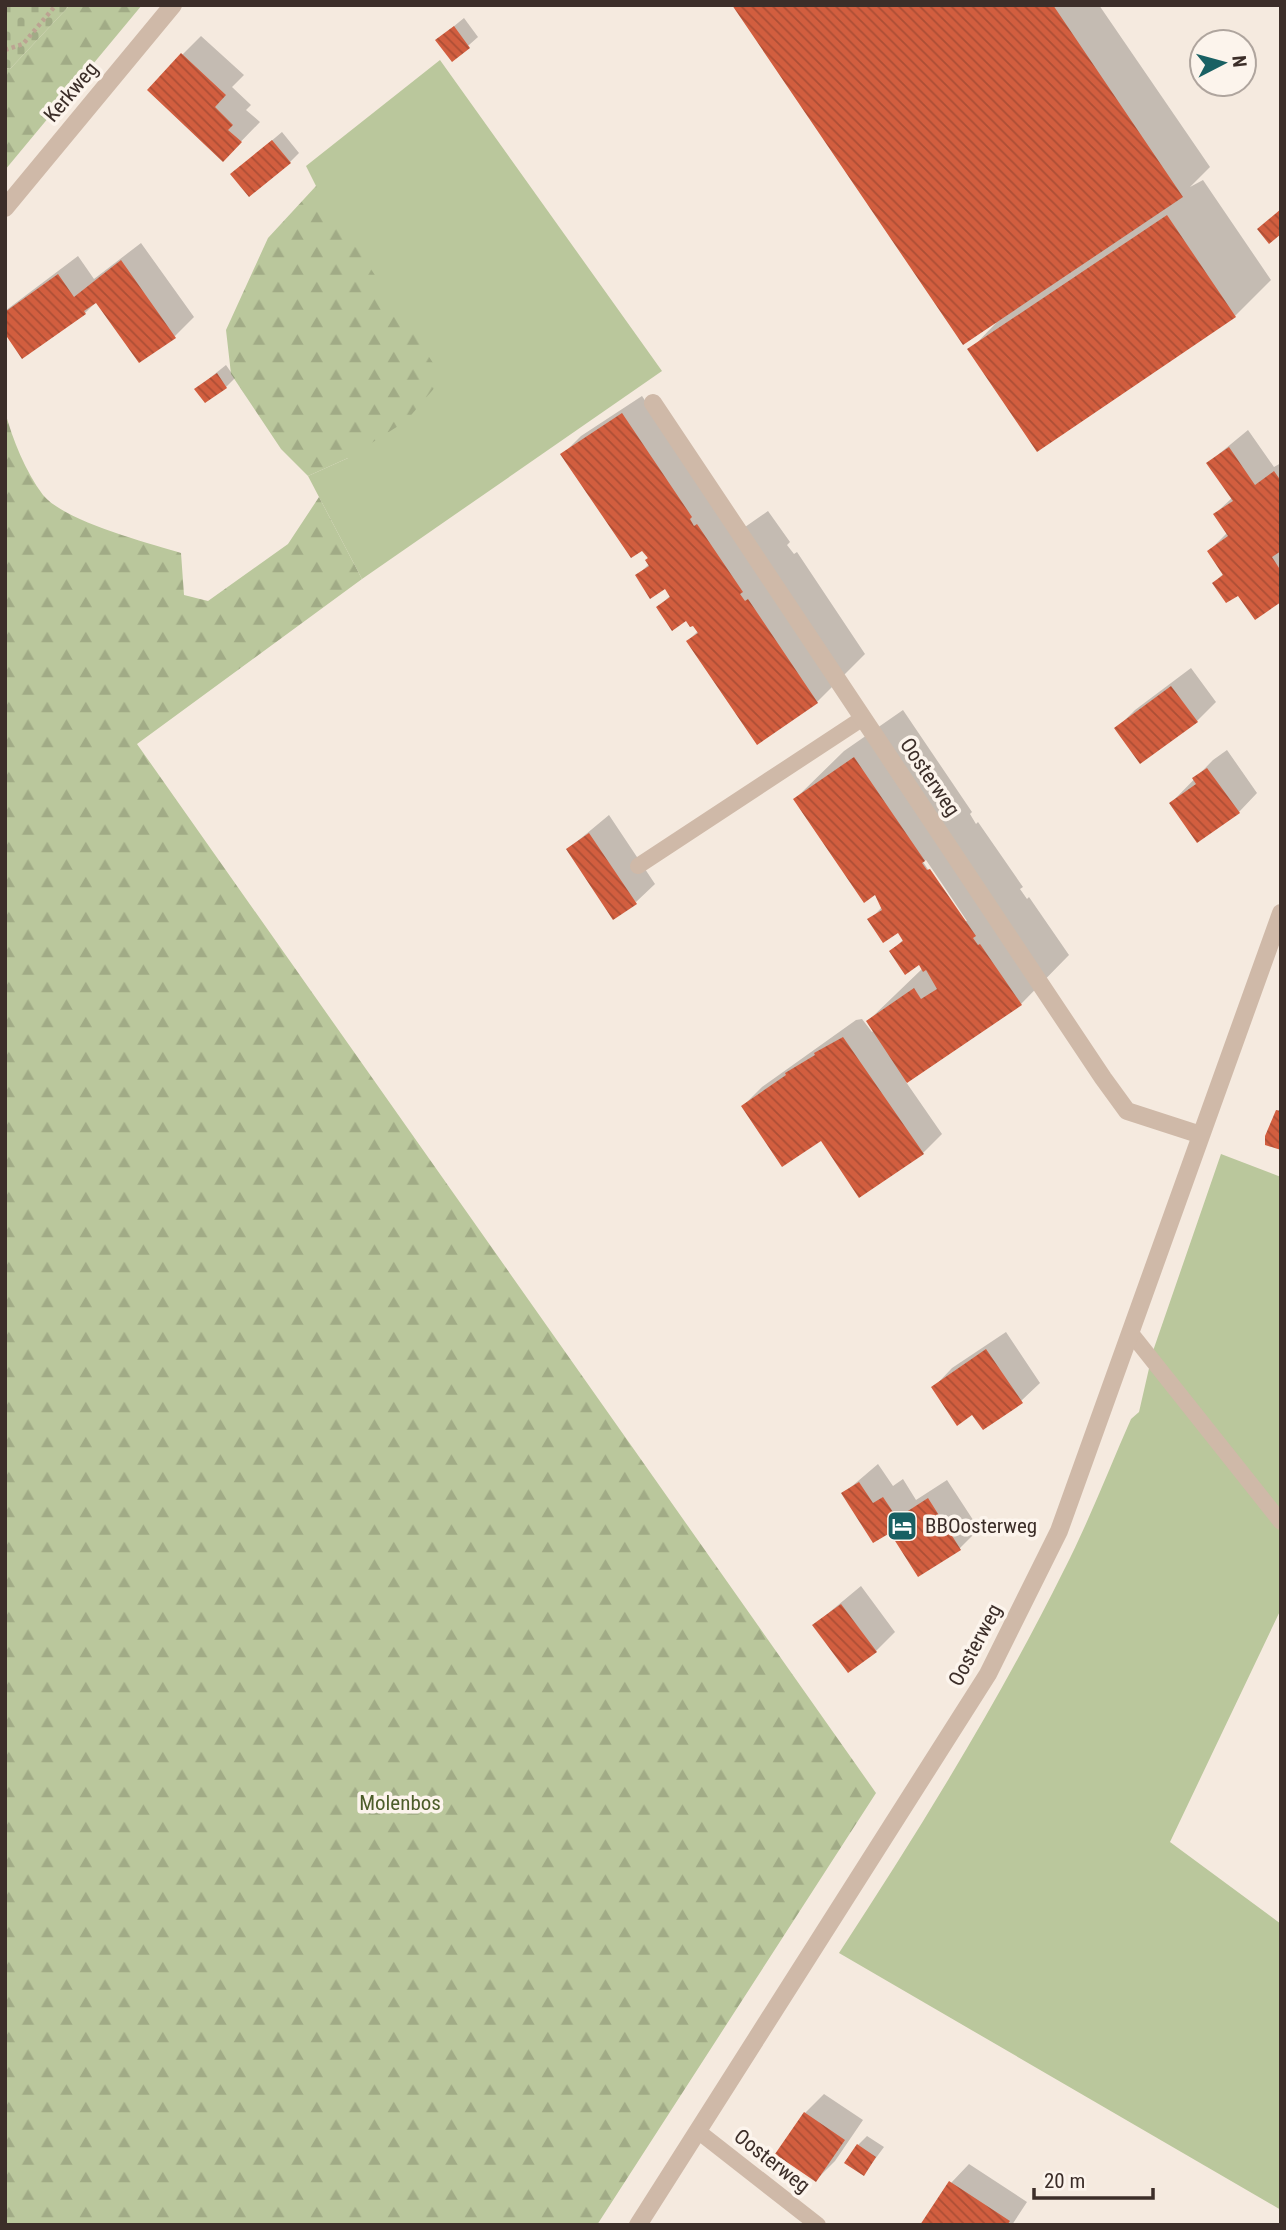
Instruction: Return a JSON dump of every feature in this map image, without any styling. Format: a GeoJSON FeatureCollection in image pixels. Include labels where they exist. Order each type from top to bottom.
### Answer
{"type":"FeatureCollection","features":[{"type":"Feature","properties":{"kind":"street","name":"Kerkweg"},"geometry":{"type":"LineString","coordinates":[[5,208],[173,5]]}},
{"type":"Feature","properties":{"kind":"street","name":"Oosterweg"},"geometry":{"type":"LineString","coordinates":[[653,403],[1127,1111],[1201,1135]]}},
{"type":"Feature","properties":{"kind":"street","name":"Oosterweg"},"geometry":{"type":"LineString","coordinates":[[638,2225],[988,1674],[1059,1531],[1281,913]]}},
{"type":"Feature","properties":{"kind":"lane"},"geometry":{"type":"LineString","coordinates":[[638,866],[863,718]]}},
{"type":"Feature","properties":{"kind":"lane"},"geometry":{"type":"LineString","coordinates":[[1130,1332],[1281,1522]]}},
{"type":"Feature","properties":{"kind":"lane","name":"Oosterweg"},"geometry":{"type":"LineString","coordinates":[[699,2132],[818,2225]]}},
{"type":"Feature","properties":{"kind":"path"},"geometry":{"type":"LineString","coordinates":[[5,50],[23,44],[56,5]]}},
{"type":"Feature","properties":{"kind":"green space"},"geometry":{"type":"Polygon","coordinates":[[[5,5],[70,5],[10,69],[5,68],[5,5]]]}},
{"type":"Feature","properties":{"kind":"green space"},"geometry":{"type":"Polygon","coordinates":[[[70,5],[142,5],[5,170],[5,68],[10,69],[70,5]]]}},
{"type":"Feature","properties":{"kind":"green space"},"geometry":{"type":"Polygon","coordinates":[[[440,60],[662,371],[362,579],[308,476],[348,458],[316,186],[306,166],[440,60]]]}},
{"type":"Feature","properties":{"kind":"green space"},"geometry":{"type":"Polygon","coordinates":[[[316,186],[443,378],[406,421],[348,458],[308,476],[281,449],[231,374],[226,330],[268,238],[316,186]]]}},
{"type":"Feature","properties":{"kind":"green space","name":"Molenbos"},"geometry":{"type":"Polygon","coordinates":[[[5,412],[20,455],[43,495],[54,505],[87,522],[181,553],[184,595],[208,601],[288,544],[319,497],[362,579],[137,744],[876,1793],[597,2225],[5,2225],[5,412]]]}},
{"type":"Feature","properties":{"kind":"green space"},"geometry":{"type":"Polygon","coordinates":[[[1221,1154],[1281,1177],[1281,1609],[1170,1842],[1281,1924],[1281,2210],[839,1953],[985,1717],[1039,1620],[1073,1551],[1131,1419],[1139,1412],[1153,1351],[1221,1154]]]}},
{"type":"Feature","properties":{"kind":"building"},"geometry":{"type":"Polygon","coordinates":[[[732,5],[1053,5],[1183,197],[963,345],[732,5]]]}},
{"type":"Feature","properties":{"kind":"building"},"geometry":{"type":"Polygon","coordinates":[[[454,26],[470,48],[452,62],[435,40],[454,26]]]}},
{"type":"Feature","properties":{"kind":"building"},"geometry":{"type":"Polygon","coordinates":[[[181,53],[226,95],[215,107],[233,125],[228,130],[242,142],[223,162],[147,90],[181,53]]]}},
{"type":"Feature","properties":{"kind":"building"},"geometry":{"type":"Polygon","coordinates":[[[272,140],[291,163],[249,197],[230,174],[272,140]]]}},
{"type":"Feature","properties":{"kind":"building"},"geometry":{"type":"Polygon","coordinates":[[[1281,209],[1281,234],[1269,244],[1257,229],[1281,209]]]}},
{"type":"Feature","properties":{"kind":"building"},"geometry":{"type":"Polygon","coordinates":[[[1167,215],[1236,317],[1037,452],[967,349],[1167,215]]]}},
{"type":"Feature","properties":{"kind":"building"},"geometry":{"type":"Polygon","coordinates":[[[121,260],[176,338],[139,363],[96,303],[84,311],[86,314],[22,359],[5,334],[5,312],[58,274],[74,297],[121,260]]]}},
{"type":"Feature","properties":{"kind":"building"},"geometry":{"type":"Polygon","coordinates":[[[217,373],[227,388],[205,403],[194,389],[217,373]]]}},
{"type":"Feature","properties":{"kind":"building"},"geometry":{"type":"Polygon","coordinates":[[[622,413],[692,517],[690,519],[694,526],[697,524],[743,592],[740,594],[745,601],[748,599],[818,703],[757,745],[686,641],[698,633],[693,626],[690,627],[686,621],[672,631],[656,607],[670,597],[665,589],[650,599],[635,575],[649,566],[645,560],[648,558],[642,551],[631,558],[560,454],[622,413]]]}},
{"type":"Feature","properties":{"kind":"building"},"geometry":{"type":"Polygon","coordinates":[[[1229,447],[1255,485],[1274,471],[1281,481],[1281,551],[1272,557],[1281,571],[1281,602],[1255,620],[1238,596],[1226,603],[1212,583],[1223,575],[1207,551],[1228,536],[1213,514],[1233,501],[1206,463],[1229,447]]]}},
{"type":"Feature","properties":{"kind":"building"},"geometry":{"type":"Polygon","coordinates":[[[1171,686],[1198,722],[1140,764],[1114,728],[1171,686]]]}},
{"type":"Feature","properties":{"kind":"building"},"geometry":{"type":"Polygon","coordinates":[[[854,757],[925,861],[922,863],[927,870],[930,869],[976,936],[973,938],[980,944],[1022,1005],[907,1083],[866,1021],[914,988],[921,999],[937,989],[926,970],[923,972],[919,965],[905,975],[889,951],[903,941],[898,933],[883,943],[867,919],[882,910],[875,895],[864,903],[793,799],[854,757]]]}},
{"type":"Feature","properties":{"kind":"building"},"geometry":{"type":"Polygon","coordinates":[[[1207,768],[1240,813],[1197,843],[1169,803],[1196,784],[1192,778],[1207,768]]]}},
{"type":"Feature","properties":{"kind":"building"},"geometry":{"type":"Polygon","coordinates":[[[589,833],[637,904],[613,920],[566,849],[589,833]]]}},
{"type":"Feature","properties":{"kind":"building"},"geometry":{"type":"Polygon","coordinates":[[[843,1037],[924,1154],[859,1198],[821,1141],[782,1167],[741,1106],[786,1075],[785,1073],[815,1055],[814,1053],[843,1037]]]}},
{"type":"Feature","properties":{"kind":"building"},"geometry":{"type":"Polygon","coordinates":[[[1276,1110],[1281,1111],[1281,1150],[1265,1145],[1265,1136],[1276,1110]]]}},
{"type":"Feature","properties":{"kind":"building"},"geometry":{"type":"Polygon","coordinates":[[[986,1349],[1023,1403],[983,1430],[972,1415],[957,1426],[931,1387],[986,1349]]]}},
{"type":"Feature","properties":{"kind":"building"},"geometry":{"type":"Polygon","coordinates":[[[859,1482],[873,1503],[883,1497],[897,1518],[928,1498],[961,1550],[918,1577],[890,1533],[873,1543],[841,1493],[859,1482]]]}},
{"type":"Feature","properties":{"kind":"building"},"geometry":{"type":"Polygon","coordinates":[[[841,1604],[877,1652],[848,1673],[812,1625],[841,1604]]]}},
{"type":"Feature","properties":{"kind":"building"},"geometry":{"type":"Polygon","coordinates":[[[804,2112],[845,2140],[816,2182],[775,2154],[804,2112]]]}},
{"type":"Feature","properties":{"kind":"building"},"geometry":{"type":"Polygon","coordinates":[[[857,2144],[876,2157],[864,2176],[844,2163],[857,2144]]]}},
{"type":"Feature","properties":{"kind":"building"},"geometry":{"type":"Polygon","coordinates":[[[949,2181],[1010,2221],[1007,2225],[920,2225],[949,2181]]]}},
{"type":"Feature","properties":{"kind":"place","name":"BBOosterweg"},"geometry":{"type":"Point","coordinates":[902,1526]}}]}
